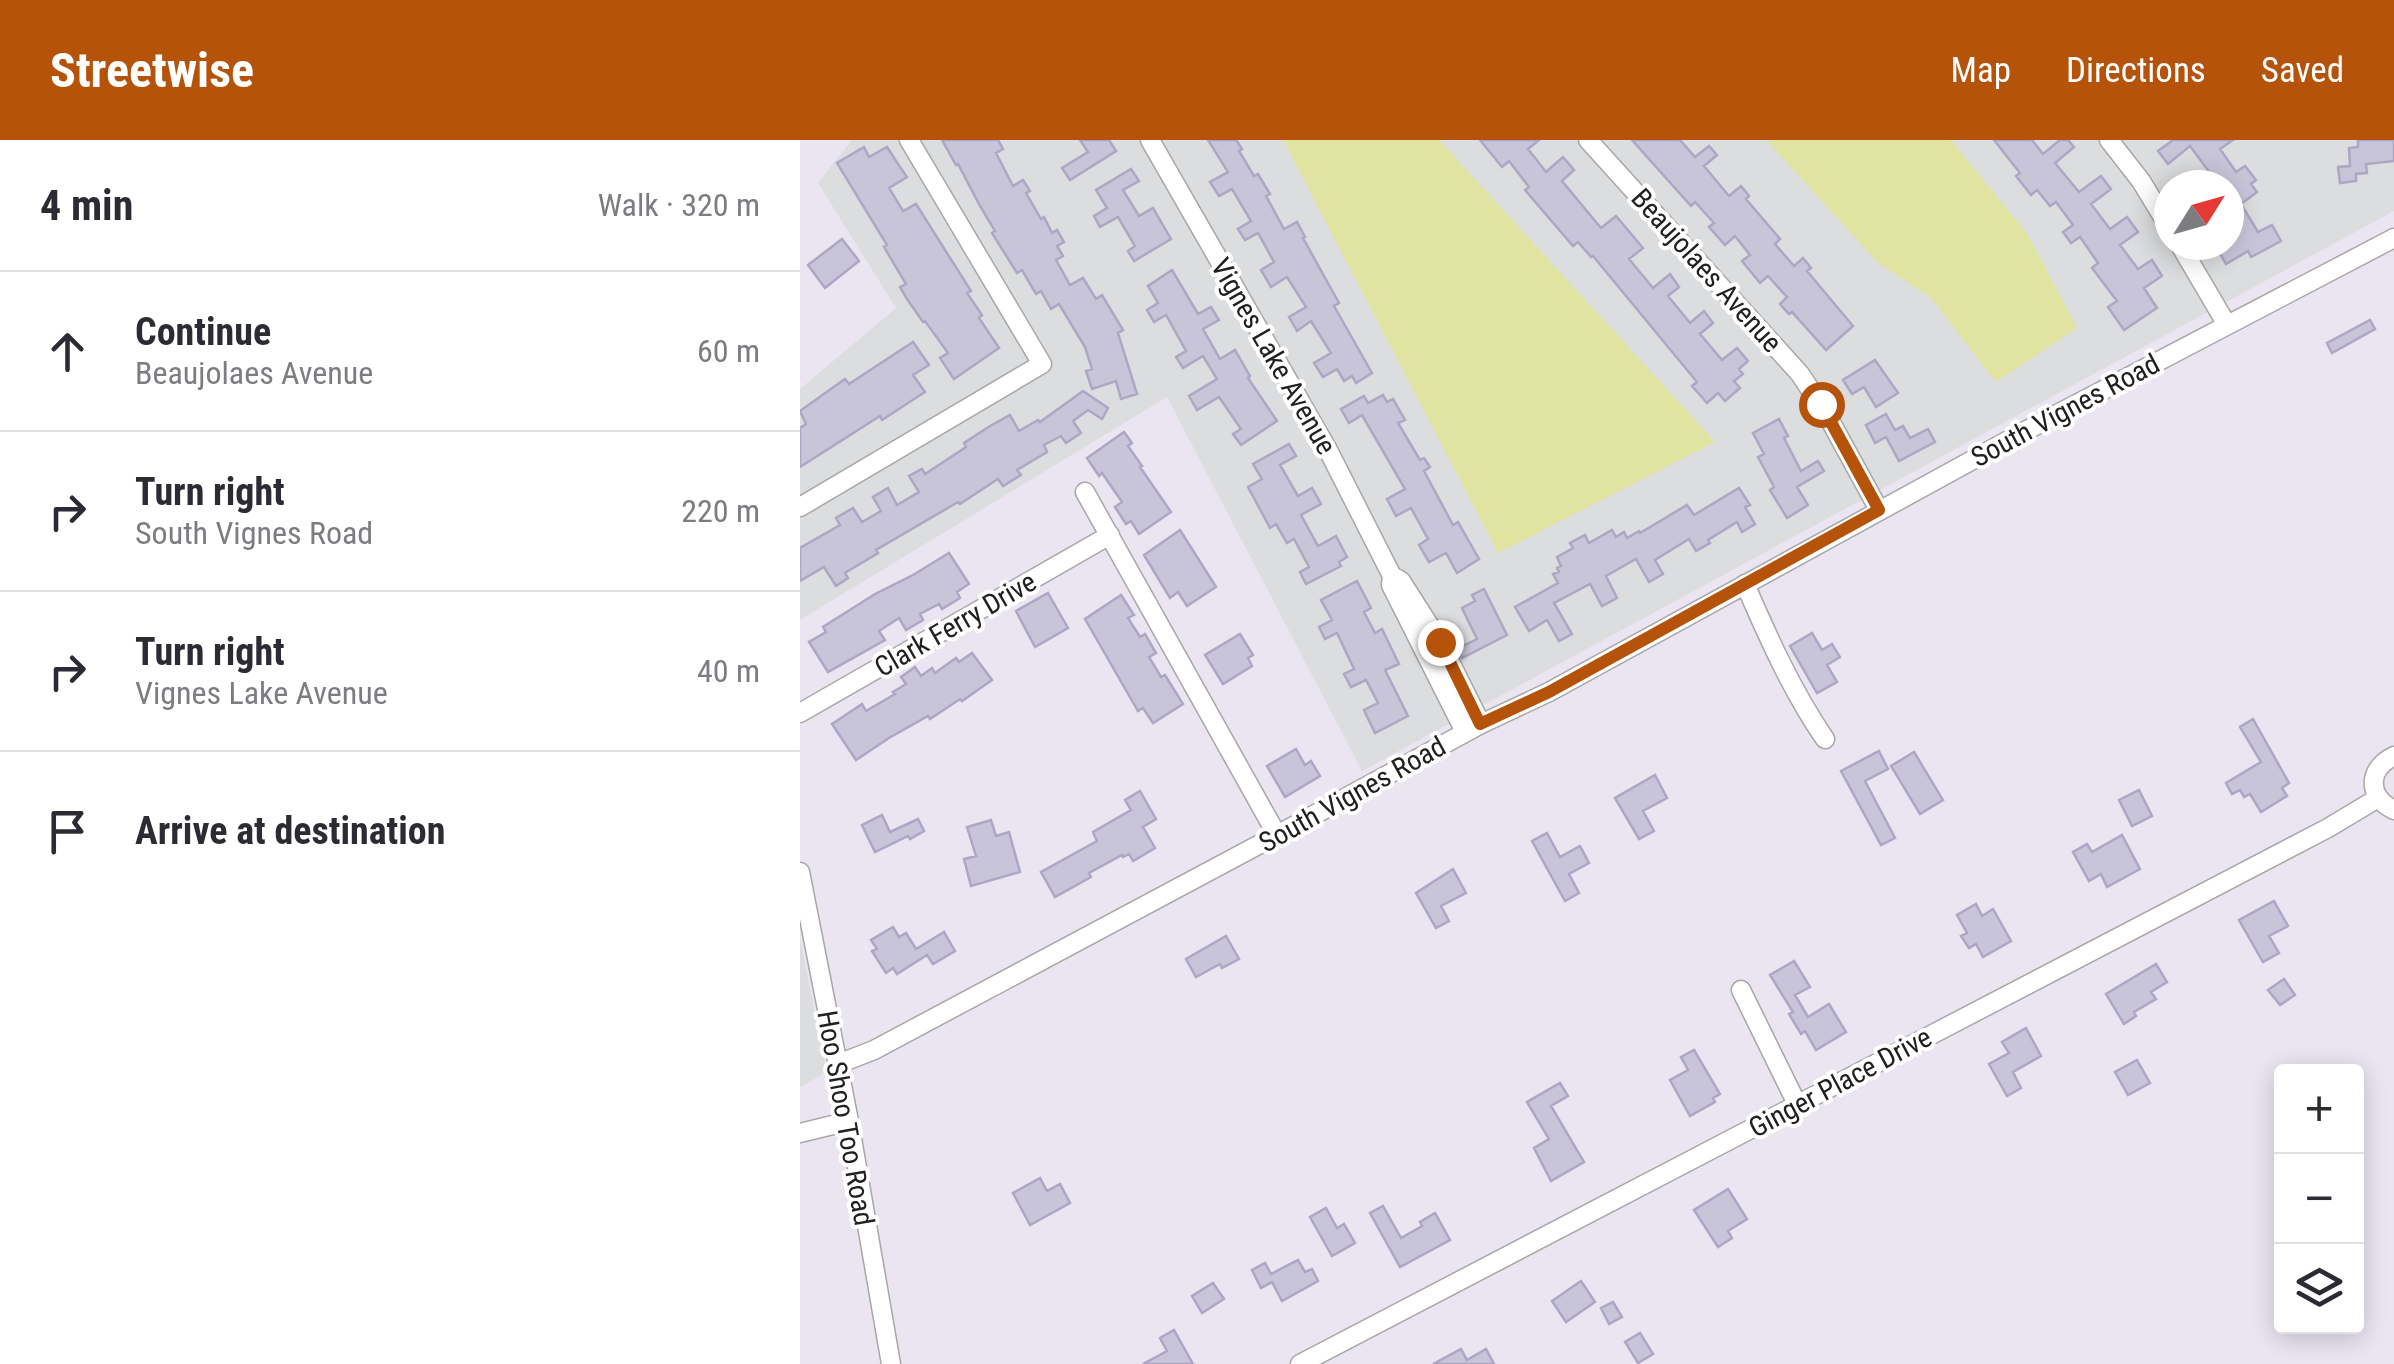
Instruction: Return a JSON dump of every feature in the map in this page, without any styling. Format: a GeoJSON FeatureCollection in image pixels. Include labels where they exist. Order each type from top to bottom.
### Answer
{"type":"FeatureCollection","features":[{"type":"Feature","properties":{"kind":"street"},"geometry":{"type":"LineString","coordinates":[[800,506],[1042,364],[910,140]]}},
{"type":"Feature","properties":{"kind":"street","name":"Vignes Lake Avenue"},"geometry":{"type":"LineString","coordinates":[[1150,140],[1317,429],[1392,576],[1391,585],[1473,728]]}},
{"type":"Feature","properties":{"kind":"street","name":"Beaujolaes Avenue"},"geometry":{"type":"LineString","coordinates":[[1588,140],[1800,374],[1879,510]]}},
{"type":"Feature","properties":{"kind":"street"},"geometry":{"type":"LineString","coordinates":[[2109,140],[2154,202]]}},
{"type":"Feature","properties":{"kind":"street","name":"South Vignes Road"},"geometry":{"type":"LineString","coordinates":[[838,1064],[874,1050],[1473,728],[1549,692],[1879,510],[2394,238]]}},
{"type":"Feature","properties":{"kind":"street"},"geometry":{"type":"LineString","coordinates":[[2189,260],[2227,325]]}},
{"type":"Feature","properties":{"kind":"street"},"geometry":{"type":"LineString","coordinates":[[1086,492],[1277,836]]}},
{"type":"Feature","properties":{"kind":"street","name":"Clark Ferry Drive"},"geometry":{"type":"LineString","coordinates":[[800,713],[1110,535]]}},
{"type":"Feature","properties":{"kind":"street"},"geometry":{"type":"LineString","coordinates":[[1745,584],[1785,671],[1825,739]]}},
{"type":"Feature","properties":{"kind":"street"},"geometry":{"type":"LineString","coordinates":[[2394,756],[2381,763],[2374,780],[2378,798],[2394,810]]}},
{"type":"Feature","properties":{"kind":"street","name":"Ginger Place Drive"},"geometry":{"type":"LineString","coordinates":[[1300,1364],[2328,828],[2378,798]]}},
{"type":"Feature","properties":{"kind":"street","name":"Hoo Shoo Too Road"},"geometry":{"type":"LineString","coordinates":[[800,872],[808,957],[838,1064],[891,1364]]}},
{"type":"Feature","properties":{"kind":"street"},"geometry":{"type":"LineString","coordinates":[[1741,990],[1798,1104]]}},
{"type":"Feature","properties":{"kind":"street"},"geometry":{"type":"LineString","coordinates":[[800,1133],[849,1121]]}},
{"type":"Feature","properties":{"kind":"shaded area"},"geometry":{"type":"Polygon","coordinates":[[[852,140],[2394,140],[2394,211],[1362,771],[1167,397],[800,620],[800,389],[896,308],[818,183],[852,140]]]}},
{"type":"Feature","properties":{"kind":"shaded area"},"geometry":{"type":"Polygon","coordinates":[[[1283,140],[1439,140],[1715,442],[1498,553],[1283,140]]]}},
{"type":"Feature","properties":{"kind":"shaded area"},"geometry":{"type":"Polygon","coordinates":[[[1951,140],[2028,235],[2077,328],[1996,382],[1931,298],[1877,262],[1768,142],[1951,140]]]}},
{"type":"Feature","properties":{"kind":"shaded area"},"geometry":{"type":"Polygon","coordinates":[[[800,939],[827,1072],[800,1087],[800,939]]]}},
{"type":"Feature","properties":{"kind":"building"},"geometry":{"type":"Polygon","coordinates":[[[942,140],[998,140],[1003,149],[996,153],[1013,186],[1023,180],[1041,219],[1044,217],[1052,233],[1057,230],[1064,242],[1057,246],[1063,256],[1056,260],[1070,285],[1083,278],[1096,299],[1102,295],[1123,330],[1118,333],[1137,394],[1121,399],[1116,381],[1092,389],[1086,371],[1092,369],[1085,347],[1059,304],[1051,309],[1041,291],[1036,294],[1022,270],[1017,273],[942,140]]]}},
{"type":"Feature","properties":{"kind":"building"},"geometry":{"type":"Polygon","coordinates":[[[1080,140],[1109,140],[1116,151],[1070,180],[1062,168],[1088,152],[1080,140]]]}},
{"type":"Feature","properties":{"kind":"building"},"geometry":{"type":"Polygon","coordinates":[[[1208,140],[1236,140],[1254,176],[1258,174],[1270,194],[1266,196],[1284,229],[1297,222],[1339,303],[1334,306],[1372,373],[1356,383],[1352,376],[1344,381],[1337,369],[1323,377],[1314,363],[1331,353],[1311,321],[1297,331],[1289,317],[1306,307],[1287,277],[1271,287],[1261,270],[1274,262],[1258,233],[1245,240],[1238,229],[1251,221],[1232,189],[1219,196],[1210,182],[1228,172],[1208,140]]]}},
{"type":"Feature","properties":{"kind":"building"},"geometry":{"type":"Polygon","coordinates":[[[1480,140],[1539,140],[1528,149],[1546,172],[1563,157],[1574,170],[1562,181],[1601,228],[1616,216],[1643,248],[1629,259],[1653,288],[1670,274],[1679,287],[1668,296],[1690,323],[1704,311],[1713,323],[1700,334],[1722,360],[1737,348],[1748,361],[1739,369],[1743,374],[1734,381],[1740,388],[1725,401],[1718,393],[1707,403],[1692,386],[1697,382],[1593,256],[1578,242],[1573,246],[1525,190],[1529,187],[1509,161],[1502,167],[1480,140]]]}},
{"type":"Feature","properties":{"kind":"building"},"geometry":{"type":"Polygon","coordinates":[[[1632,140],[1680,140],[1695,157],[1709,146],[1717,155],[1704,166],[1729,196],[1741,186],[1749,196],[1746,199],[1780,239],[1775,244],[1794,266],[1803,258],[1811,268],[1807,271],[1853,326],[1826,350],[1780,304],[1787,297],[1768,276],[1760,283],[1742,261],[1750,255],[1735,236],[1725,245],[1709,227],[1714,223],[1695,202],[1691,206],[1632,140]]]}},
{"type":"Feature","properties":{"kind":"building"},"geometry":{"type":"Polygon","coordinates":[[[1994,140],[2032,140],[2043,154],[2060,140],[2068,140],[2074,147],[2055,163],[2079,192],[2101,176],[2111,189],[2091,204],[2110,229],[2127,217],[2138,232],[2120,245],[2138,269],[2152,260],[2162,276],[2144,288],[2157,308],[2124,330],[2108,307],[2117,301],[2092,268],[2098,263],[2080,237],[2071,243],[2063,232],[2073,225],[2056,202],[2050,206],[2037,190],[2031,195],[2016,176],[2020,173],[1994,140]]]}},
{"type":"Feature","properties":{"kind":"building"},"geometry":{"type":"Polygon","coordinates":[[[2173,140],[2233,140],[2220,149],[2235,170],[2208,170],[2190,146],[2168,164],[2158,151],[2173,140]]]}},
{"type":"Feature","properties":{"kind":"building"},"geometry":{"type":"Polygon","coordinates":[[[2358,140],[2394,140],[2394,161],[2366,164],[2367,173],[2356,174],[2356,181],[2340,183],[2338,167],[2350,166],[2349,148],[2358,147],[2358,140]]]}},
{"type":"Feature","properties":{"kind":"building"},"geometry":{"type":"Polygon","coordinates":[[[864,147],[869,157],[887,147],[907,177],[889,188],[903,211],[916,204],[971,291],[967,293],[982,315],[979,318],[999,348],[954,379],[940,358],[948,353],[907,299],[900,287],[906,284],[884,247],[887,245],[837,163],[864,147]]]}},
{"type":"Feature","properties":{"kind":"building"},"geometry":{"type":"Polygon","coordinates":[[[2245,166],[2256,180],[2251,184],[2257,192],[2244,202],[2244,170],[2239,170],[2245,166]]]}},
{"type":"Feature","properties":{"kind":"building"},"geometry":{"type":"Polygon","coordinates":[[[1131,169],[1139,181],[1123,190],[1139,216],[1153,208],[1171,239],[1134,261],[1128,251],[1135,246],[1118,217],[1100,227],[1094,216],[1107,208],[1096,190],[1131,169]]]}},
{"type":"Feature","properties":{"kind":"building"},"geometry":{"type":"Polygon","coordinates":[[[2244,209],[2258,232],[2272,225],[2281,241],[2251,257],[2248,251],[2244,253],[2244,209]]]}},
{"type":"Feature","properties":{"kind":"building"},"geometry":{"type":"Polygon","coordinates":[[[842,239],[859,261],[825,288],[808,265],[842,239]]]}},
{"type":"Feature","properties":{"kind":"building"},"geometry":{"type":"Polygon","coordinates":[[[1172,270],[1198,314],[1211,307],[1219,320],[1203,329],[1220,359],[1235,350],[1248,378],[1277,421],[1241,445],[1233,434],[1241,429],[1219,397],[1197,410],[1189,396],[1217,379],[1203,356],[1183,368],[1176,357],[1186,351],[1166,315],[1154,322],[1147,310],[1158,303],[1148,286],[1172,270]]]}},
{"type":"Feature","properties":{"kind":"building"},"geometry":{"type":"Polygon","coordinates":[[[2370,320],[2375,329],[2332,353],[2327,343],[2370,320]]]}},
{"type":"Feature","properties":{"kind":"building"},"geometry":{"type":"Polygon","coordinates":[[[913,342],[929,365],[913,375],[925,392],[800,467],[800,428],[806,424],[800,411],[845,379],[849,384],[913,342]]]}},
{"type":"Feature","properties":{"kind":"building"},"geometry":{"type":"Polygon","coordinates":[[[1875,360],[1898,393],[1876,407],[1864,387],[1852,394],[1843,380],[1875,360]]]}},
{"type":"Feature","properties":{"kind":"building"},"geometry":{"type":"Polygon","coordinates":[[[1083,391],[1108,408],[1102,419],[1088,410],[1073,421],[1081,433],[1066,443],[1061,436],[1044,445],[1047,452],[1017,470],[1021,475],[1003,486],[998,479],[876,550],[878,553],[845,573],[848,578],[836,586],[824,567],[800,581],[800,548],[840,525],[836,518],[853,508],[862,522],[881,511],[873,497],[888,488],[897,505],[919,492],[909,476],[922,469],[925,474],[990,426],[1010,415],[1019,431],[1040,422],[1083,391]]]}},
{"type":"Feature","properties":{"kind":"building"},"geometry":{"type":"Polygon","coordinates":[[[1383,395],[1387,402],[1393,399],[1405,420],[1398,423],[1420,460],[1424,458],[1430,467],[1424,471],[1453,525],[1458,522],[1479,559],[1457,573],[1446,553],[1429,562],[1419,545],[1428,539],[1411,508],[1396,516],[1387,499],[1405,489],[1362,415],[1349,423],[1341,409],[1364,396],[1368,403],[1383,395]]]}},
{"type":"Feature","properties":{"kind":"building"},"geometry":{"type":"Polygon","coordinates":[[[1886,414],[1895,430],[1903,426],[1910,438],[1928,429],[1935,442],[1899,461],[1886,437],[1875,443],[1866,425],[1886,414]]]}},
{"type":"Feature","properties":{"kind":"building"},"geometry":{"type":"Polygon","coordinates":[[[1779,419],[1801,471],[1818,461],[1824,471],[1797,487],[1808,505],[1787,518],[1770,490],[1774,487],[1758,457],[1764,454],[1753,433],[1779,419]]]}},
{"type":"Feature","properties":{"kind":"building"},"geometry":{"type":"Polygon","coordinates":[[[1124,432],[1140,467],[1171,512],[1139,534],[1131,521],[1126,524],[1115,507],[1122,502],[1087,458],[1124,432]]]}},
{"type":"Feature","properties":{"kind":"building"},"geometry":{"type":"Polygon","coordinates":[[[1289,444],[1296,456],[1280,465],[1298,496],[1312,488],[1321,504],[1301,515],[1318,546],[1336,536],[1347,557],[1339,562],[1341,566],[1306,584],[1300,572],[1309,567],[1294,539],[1287,543],[1276,524],[1270,528],[1248,487],[1262,479],[1253,464],[1289,444]]]}},
{"type":"Feature","properties":{"kind":"building"},"geometry":{"type":"Polygon","coordinates":[[[1739,488],[1750,505],[1745,507],[1755,524],[1742,532],[1737,522],[1696,551],[1689,539],[1655,560],[1663,574],[1649,582],[1636,559],[1606,576],[1617,598],[1602,606],[1590,584],[1554,603],[1572,634],[1559,641],[1547,620],[1529,631],[1515,607],[1558,583],[1553,574],[1561,566],[1557,557],[1573,548],[1570,543],[1585,535],[1589,543],[1612,530],[1616,537],[1624,532],[1627,538],[1687,505],[1694,515],[1739,488]]]}},
{"type":"Feature","properties":{"kind":"building"},"geometry":{"type":"Polygon","coordinates":[[[1180,530],[1216,587],[1187,606],[1178,592],[1170,598],[1144,555],[1180,530]]]}},
{"type":"Feature","properties":{"kind":"building"},"geometry":{"type":"Polygon","coordinates":[[[949,553],[969,584],[957,592],[960,598],[942,609],[939,604],[920,614],[923,620],[906,630],[899,618],[879,631],[885,640],[828,672],[809,642],[826,632],[823,627],[949,553]]]}},
{"type":"Feature","properties":{"kind":"building"},"geometry":{"type":"Polygon","coordinates":[[[1357,581],[1371,608],[1364,612],[1375,633],[1382,629],[1399,664],[1385,670],[1408,716],[1375,733],[1364,710],[1378,703],[1366,680],[1351,687],[1344,674],[1354,669],[1337,633],[1325,639],[1319,627],[1332,620],[1321,600],[1357,581]]]}},
{"type":"Feature","properties":{"kind":"building"},"geometry":{"type":"Polygon","coordinates":[[[1484,589],[1507,635],[1462,658],[1457,649],[1477,639],[1462,608],[1475,601],[1472,595],[1484,589]]]}},
{"type":"Feature","properties":{"kind":"building"},"geometry":{"type":"Polygon","coordinates":[[[1048,593],[1068,628],[1035,647],[1016,611],[1048,593]]]}},
{"type":"Feature","properties":{"kind":"building"},"geometry":{"type":"Polygon","coordinates":[[[1121,595],[1134,615],[1128,618],[1140,637],[1145,634],[1156,653],[1149,657],[1183,704],[1153,723],[1143,708],[1138,711],[1085,619],[1121,595]]]}},
{"type":"Feature","properties":{"kind":"building"},"geometry":{"type":"Polygon","coordinates":[[[1812,633],[1822,650],[1832,644],[1840,657],[1827,665],[1837,682],[1817,693],[1790,646],[1812,633]]]}},
{"type":"Feature","properties":{"kind":"building"},"geometry":{"type":"Polygon","coordinates":[[[1240,634],[1253,655],[1248,658],[1252,666],[1223,684],[1205,655],[1240,634]]]}},
{"type":"Feature","properties":{"kind":"building"},"geometry":{"type":"Polygon","coordinates":[[[972,653],[992,680],[856,760],[832,724],[862,704],[866,711],[895,694],[906,684],[901,677],[915,667],[921,676],[932,668],[935,673],[956,658],[959,662],[972,653]]]}},
{"type":"Feature","properties":{"kind":"building"},"geometry":{"type":"Polygon","coordinates":[[[2253,719],[2289,783],[2282,788],[2287,796],[2261,812],[2250,794],[2244,797],[2240,790],[2232,794],[2226,783],[2261,762],[2240,727],[2253,719]]]}},
{"type":"Feature","properties":{"kind":"building"},"geometry":{"type":"Polygon","coordinates":[[[1296,749],[1305,765],[1311,761],[1320,776],[1285,797],[1267,766],[1296,749]]]}},
{"type":"Feature","properties":{"kind":"building"},"geometry":{"type":"Polygon","coordinates":[[[1879,751],[1888,769],[1865,781],[1895,838],[1881,845],[1841,771],[1879,751]]]}},
{"type":"Feature","properties":{"kind":"building"},"geometry":{"type":"Polygon","coordinates":[[[1914,752],[1943,800],[1920,814],[1891,766],[1914,752]]]}},
{"type":"Feature","properties":{"kind":"building"},"geometry":{"type":"Polygon","coordinates":[[[1655,775],[1667,798],[1643,811],[1654,831],[1639,839],[1615,798],[1655,775]]]}},
{"type":"Feature","properties":{"kind":"building"},"geometry":{"type":"Polygon","coordinates":[[[2139,790],[2152,816],[2132,826],[2119,800],[2139,790]]]}},
{"type":"Feature","properties":{"kind":"building"},"geometry":{"type":"Polygon","coordinates":[[[1140,791],[1156,819],[1143,827],[1155,848],[1133,861],[1129,854],[1122,855],[1055,897],[1041,872],[1097,841],[1093,832],[1131,810],[1125,800],[1140,791]]]}},
{"type":"Feature","properties":{"kind":"building"},"geometry":{"type":"Polygon","coordinates":[[[882,815],[890,832],[918,819],[924,831],[875,852],[862,825],[882,815]]]}},
{"type":"Feature","properties":{"kind":"building"},"geometry":{"type":"Polygon","coordinates":[[[991,820],[996,836],[1009,832],[1020,872],[971,886],[964,859],[976,856],[967,827],[991,820]]]}},
{"type":"Feature","properties":{"kind":"building"},"geometry":{"type":"Polygon","coordinates":[[[1547,833],[1560,857],[1580,846],[1589,863],[1569,874],[1579,893],[1565,901],[1532,841],[1547,833]]]}},
{"type":"Feature","properties":{"kind":"building"},"geometry":{"type":"Polygon","coordinates":[[[2122,835],[2140,869],[2107,887],[2101,874],[2089,881],[2073,852],[2087,844],[2092,852],[2122,835]]]}},
{"type":"Feature","properties":{"kind":"building"},"geometry":{"type":"Polygon","coordinates":[[[1453,869],[1466,893],[1441,906],[1449,921],[1436,928],[1416,893],[1453,869]]]}},
{"type":"Feature","properties":{"kind":"building"},"geometry":{"type":"Polygon","coordinates":[[[2274,901],[2288,926],[2269,936],[2279,953],[2263,962],[2239,920],[2274,901]]]}},
{"type":"Feature","properties":{"kind":"building"},"geometry":{"type":"Polygon","coordinates":[[[1976,904],[1982,916],[1993,909],[2011,941],[1983,957],[1976,944],[1969,948],[1961,936],[1967,933],[1957,915],[1976,904]]]}},
{"type":"Feature","properties":{"kind":"building"},"geometry":{"type":"Polygon","coordinates":[[[893,927],[899,937],[906,933],[916,949],[944,932],[955,951],[933,964],[927,955],[897,974],[893,968],[886,973],[872,951],[877,949],[871,940],[893,927]]]}},
{"type":"Feature","properties":{"kind":"building"},"geometry":{"type":"Polygon","coordinates":[[[1226,936],[1239,959],[1196,977],[1186,959],[1226,936]]]}},
{"type":"Feature","properties":{"kind":"building"},"geometry":{"type":"Polygon","coordinates":[[[1794,961],[1810,987],[1795,995],[1808,1017],[1829,1004],[1846,1032],[1816,1050],[1805,1031],[1801,1034],[1789,1014],[1793,1012],[1770,975],[1794,961]]]}},
{"type":"Feature","properties":{"kind":"building"},"geometry":{"type":"Polygon","coordinates":[[[2156,964],[2167,982],[2151,992],[2156,999],[2134,1012],[2136,1016],[2124,1024],[2106,994],[2156,964]]]}},
{"type":"Feature","properties":{"kind":"building"},"geometry":{"type":"Polygon","coordinates":[[[2284,979],[2295,995],[2280,1005],[2268,990],[2284,979]]]}},
{"type":"Feature","properties":{"kind":"building"},"geometry":{"type":"Polygon","coordinates":[[[2026,1028],[2041,1056],[2013,1072],[2021,1088],[2007,1096],[1989,1064],[2009,1053],[2002,1042],[2026,1028]]]}},
{"type":"Feature","properties":{"kind":"building"},"geometry":{"type":"Polygon","coordinates":[[[1694,1050],[1720,1094],[1713,1098],[1715,1102],[1690,1116],[1670,1080],[1688,1070],[1681,1057],[1694,1050]]]}},
{"type":"Feature","properties":{"kind":"building"},"geometry":{"type":"Polygon","coordinates":[[[2137,1060],[2150,1083],[2128,1095],[2115,1072],[2137,1060]]]}},
{"type":"Feature","properties":{"kind":"building"},"geometry":{"type":"Polygon","coordinates":[[[1560,1083],[1568,1096],[1551,1106],[1584,1162],[1551,1181],[1534,1148],[1549,1139],[1527,1102],[1560,1083]]]}},
{"type":"Feature","properties":{"kind":"building"},"geometry":{"type":"Polygon","coordinates":[[[1040,1178],[1047,1191],[1060,1184],[1070,1203],[1030,1225],[1013,1193],[1040,1178]]]}},
{"type":"Feature","properties":{"kind":"building"},"geometry":{"type":"Polygon","coordinates":[[[1728,1189],[1747,1219],[1728,1231],[1732,1238],[1718,1247],[1694,1210],[1728,1189]]]}},
{"type":"Feature","properties":{"kind":"building"},"geometry":{"type":"Polygon","coordinates":[[[1383,1206],[1401,1238],[1435,1213],[1450,1240],[1400,1267],[1370,1213],[1383,1206]]]}},
{"type":"Feature","properties":{"kind":"building"},"geometry":{"type":"Polygon","coordinates":[[[1326,1208],[1337,1228],[1344,1224],[1355,1243],[1332,1256],[1310,1217],[1326,1208]]]}},
{"type":"Feature","properties":{"kind":"building"},"geometry":{"type":"Polygon","coordinates":[[[1298,1260],[1305,1272],[1312,1269],[1318,1281],[1282,1301],[1272,1282],[1261,1288],[1252,1270],[1265,1263],[1271,1274],[1298,1260]]]}},
{"type":"Feature","properties":{"kind":"building"},"geometry":{"type":"Polygon","coordinates":[[[1581,1281],[1595,1302],[1566,1322],[1552,1301],[1581,1281]]]}},
{"type":"Feature","properties":{"kind":"building"},"geometry":{"type":"Polygon","coordinates":[[[1213,1283],[1224,1299],[1202,1313],[1192,1296],[1213,1283]]]}},
{"type":"Feature","properties":{"kind":"building"},"geometry":{"type":"Polygon","coordinates":[[[1613,1302],[1622,1317],[1609,1324],[1601,1308],[1613,1302]]]}},
{"type":"Feature","properties":{"kind":"building"},"geometry":{"type":"Polygon","coordinates":[[[1174,1330],[1193,1364],[1143,1364],[1167,1351],[1160,1338],[1174,1330]]]}},
{"type":"Feature","properties":{"kind":"building"},"geometry":{"type":"Polygon","coordinates":[[[1640,1333],[1653,1354],[1638,1363],[1625,1342],[1640,1333]]]}},
{"type":"Feature","properties":{"kind":"building"},"geometry":{"type":"Polygon","coordinates":[[[1461,1349],[1467,1360],[1486,1349],[1494,1364],[1433,1364],[1461,1349]]]}},
{"type":"Feature","properties":{"kind":"route"},"geometry":{"type":"LineString","coordinates":[[1440,642],[1480,724],[1549,692],[1879,510],[1821,404]]}}]}
